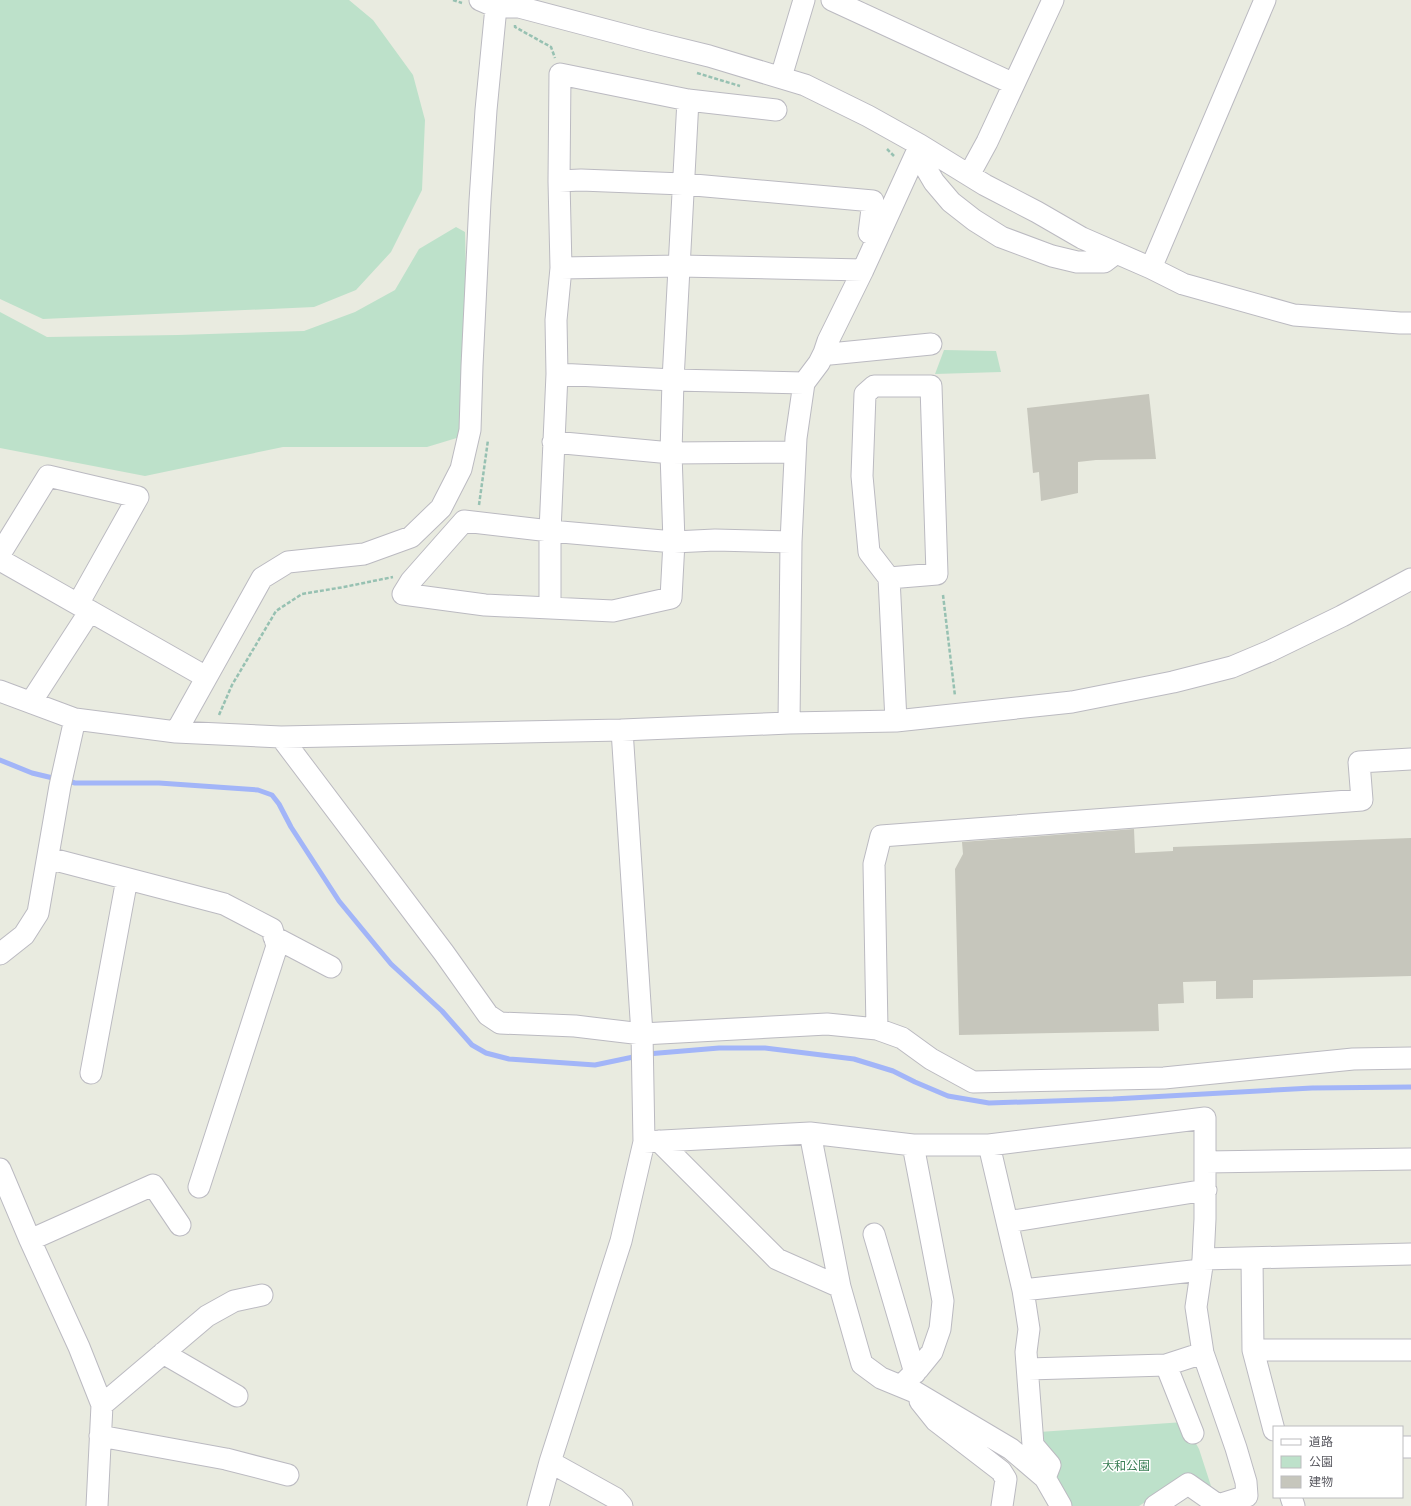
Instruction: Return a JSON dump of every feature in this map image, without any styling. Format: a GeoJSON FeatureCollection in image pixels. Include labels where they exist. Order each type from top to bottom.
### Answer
{"type":"FeatureCollection","features":[{"type":"Feature","properties":{"kind":"street"},"geometry":{"type":"LineString","coordinates":[[781,77],[804,0]]}},
{"type":"Feature","properties":{"kind":"street"},"geometry":{"type":"LineString","coordinates":[[832,0],[1014,84]]}},
{"type":"Feature","properties":{"kind":"street"},"geometry":{"type":"LineString","coordinates":[[969,175],[988,142],[1053,0]]}},
{"type":"Feature","properties":{"kind":"street"},"geometry":{"type":"LineString","coordinates":[[1151,268],[1265,0]]}},
{"type":"Feature","properties":{"kind":"street"},"geometry":{"type":"LineString","coordinates":[[176,732],[262,578],[288,562],[364,554],[411,537],[441,508],[461,469],[470,430],[472,358],[486,110],[488,3],[519,7],[709,56],[804,85],[868,116],[969,175],[1082,238],[1116,252],[1183,284],[1294,315],[1411,323]]}},
{"type":"Feature","properties":{"kind":"street"},"geometry":{"type":"LineString","coordinates":[[550,607],[550,531],[557,374],[556,320],[560,268],[560,74],[688,100],[776,110]]}},
{"type":"Feature","properties":{"kind":"street"},"geometry":{"type":"LineString","coordinates":[[688,100],[673,380],[671,453],[674,542],[671,598],[613,611],[485,604],[403,594],[411,581],[464,521],[550,531],[674,542],[715,540],[791,542]]}},
{"type":"Feature","properties":{"kind":"street"},"geometry":{"type":"LineString","coordinates":[[789,723],[791,542],[796,438],[804,384],[824,353],[828,341],[863,270],[920,145]]}},
{"type":"Feature","properties":{"kind":"street"},"geometry":{"type":"LineString","coordinates":[[920,145],[924,165],[934,182],[951,202],[974,220],[1002,237],[1052,256],[1077,262],[1104,262],[1116,252]]}},
{"type":"Feature","properties":{"kind":"street"},"geometry":{"type":"LineString","coordinates":[[559,181],[581,180],[683,184],[873,201],[869,233],[879,235]]}},
{"type":"Feature","properties":{"kind":"street"},"geometry":{"type":"LineString","coordinates":[[560,268],[680,266],[863,270]]}},
{"type":"Feature","properties":{"kind":"street"},"geometry":{"type":"LineString","coordinates":[[824,353],[830,354],[871,351],[931,344]]}},
{"type":"Feature","properties":{"kind":"street"},"geometry":{"type":"LineString","coordinates":[[557,374],[673,380],[804,384]]}},
{"type":"Feature","properties":{"kind":"street"},"geometry":{"type":"LineString","coordinates":[[889,578],[937,574],[931,386],[874,386],[865,394],[862,476],[869,552],[889,578],[896,720]]}},
{"type":"Feature","properties":{"kind":"street"},"geometry":{"type":"LineString","coordinates":[[553,442],[671,453],[795,452]]}},
{"type":"Feature","properties":{"kind":"street"},"geometry":{"type":"LineString","coordinates":[[0,554],[48,476],[138,498],[84,608],[31,702]]}},
{"type":"Feature","properties":{"kind":"street"},"geometry":{"type":"LineString","coordinates":[[0,560],[206,677]]}},
{"type":"Feature","properties":{"kind":"street"},"geometry":{"type":"LineString","coordinates":[[0,691],[75,719],[176,732],[281,737],[622,730],[896,720],[1072,702],[1173,682],[1232,667],[1270,652],[1411,579]]}},
{"type":"Feature","properties":{"kind":"street"},"geometry":{"type":"LineString","coordinates":[[0,954],[24,935],[38,913],[62,777],[75,719]]}},
{"type":"Feature","properties":{"kind":"street"},"geometry":{"type":"LineString","coordinates":[[538,1506],[550,1462],[652,1142],[643,1101],[642,1038],[622,730]]}},
{"type":"Feature","properties":{"kind":"street"},"geometry":{"type":"LineString","coordinates":[[281,737],[444,953],[488,1015],[500,1022],[575,1026],[642,1038],[827,1024],[878,1029],[902,1038],[931,1059],[973,1082],[1164,1078],[1353,1059],[1411,1058]]}},
{"type":"Feature","properties":{"kind":"street"},"geometry":{"type":"LineString","coordinates":[[878,1029],[874,864],[881,836],[1362,800],[1358,762],[1411,759]]}},
{"type":"Feature","properties":{"kind":"street"},"geometry":{"type":"LineString","coordinates":[[48,858],[224,904],[272,929],[277,946],[199,1187]]}},
{"type":"Feature","properties":{"kind":"street"},"geometry":{"type":"LineString","coordinates":[[91,1073],[127,878]]}},
{"type":"Feature","properties":{"kind":"street"},"geometry":{"type":"LineString","coordinates":[[274,937],[331,967]]}},
{"type":"Feature","properties":{"kind":"street"},"geometry":{"type":"LineString","coordinates":[[652,1142],[810,1133],[913,1144],[989,1144],[1205,1118],[1206,1190],[1202,1265],[1196,1307],[1203,1354],[1236,1448],[1246,1482],[1247,1496],[1218,1504],[1188,1484],[1155,1506]]}},
{"type":"Feature","properties":{"kind":"street"},"geometry":{"type":"LineString","coordinates":[[810,1133],[840,1286],[862,1364],[882,1378],[910,1384],[1011,1449],[1045,1478],[1061,1506]]}},
{"type":"Feature","properties":{"kind":"street"},"geometry":{"type":"LineString","coordinates":[[652,1142],[777,1259],[840,1286]]}},
{"type":"Feature","properties":{"kind":"street"},"geometry":{"type":"LineString","coordinates":[[910,1384],[932,1352],[940,1329],[943,1301],[913,1144]]}},
{"type":"Feature","properties":{"kind":"street"},"geometry":{"type":"LineString","coordinates":[[989,1144],[1023,1290],[1029,1329],[1026,1352],[1033,1445],[1050,1465],[1045,1478]]}},
{"type":"Feature","properties":{"kind":"street"},"geometry":{"type":"LineString","coordinates":[[1206,1162],[1411,1159]]}},
{"type":"Feature","properties":{"kind":"street"},"geometry":{"type":"LineString","coordinates":[[0,1169],[30,1240],[79,1347],[102,1405],[97,1506]]}},
{"type":"Feature","properties":{"kind":"street"},"geometry":{"type":"LineString","coordinates":[[30,1240],[153,1185],[180,1225]]}},
{"type":"Feature","properties":{"kind":"street"},"geometry":{"type":"LineString","coordinates":[[1007,1222],[1206,1190]]}},
{"type":"Feature","properties":{"kind":"street"},"geometry":{"type":"LineString","coordinates":[[874,1234],[910,1384],[924,1407],[936,1421],[1001,1471],[1006,1479],[1002,1506]]}},
{"type":"Feature","properties":{"kind":"street"},"geometry":{"type":"LineString","coordinates":[[1023,1290],[1252,1258],[1411,1254]]}},
{"type":"Feature","properties":{"kind":"street"},"geometry":{"type":"LineString","coordinates":[[1252,1258],[1254,1350],[1273,1426]]}},
{"type":"Feature","properties":{"kind":"street"},"geometry":{"type":"LineString","coordinates":[[102,1405],[207,1316],[234,1301],[262,1295]]}},
{"type":"Feature","properties":{"kind":"street"},"geometry":{"type":"LineString","coordinates":[[1254,1350],[1411,1350]]}},
{"type":"Feature","properties":{"kind":"street"},"geometry":{"type":"LineString","coordinates":[[163,1353],[237,1396]]}},
{"type":"Feature","properties":{"kind":"street"},"geometry":{"type":"LineString","coordinates":[[1028,1369],[1166,1365],[1203,1354]]}},
{"type":"Feature","properties":{"kind":"street"},"geometry":{"type":"LineString","coordinates":[[1166,1365],[1193,1432]]}},
{"type":"Feature","properties":{"kind":"street"},"geometry":{"type":"LineString","coordinates":[[100,1436],[226,1459],[288,1475]]}},
{"type":"Feature","properties":{"kind":"street"},"geometry":{"type":"LineString","coordinates":[[550,1462],[615,1498],[622,1506]]}},
{"type":"Feature","properties":{"kind":"path"},"geometry":{"type":"LineString","coordinates":[[519,7],[515,27],[551,47],[560,74]]}},
{"type":"Feature","properties":{"kind":"path"},"geometry":{"type":"LineString","coordinates":[[692,72],[742,87]]}},
{"type":"Feature","properties":{"kind":"path"},"geometry":{"type":"LineString","coordinates":[[884,146],[895,156]]}},
{"type":"Feature","properties":{"kind":"path"},"geometry":{"type":"LineString","coordinates":[[943,596],[956,701]]}},
{"type":"Feature","properties":{"kind":"green space"},"geometry":{"type":"Polygon","coordinates":[[[0,0],[349,0],[373,20],[413,75],[425,120],[422,190],[391,252],[356,290],[314,307],[43,319],[0,299],[0,0]]]}},
{"type":"Feature","properties":{"kind":"green space"},"geometry":{"type":"Polygon","coordinates":[[[456,227],[465,232],[467,323],[460,437],[427,447],[283,447],[145,476],[0,448],[0,312],[47,337],[304,331],[355,312],[395,290],[419,249],[456,227]]]}},
{"type":"Feature","properties":{"kind":"green space"},"geometry":{"type":"Polygon","coordinates":[[[944,350],[996,351],[1001,372],[935,374],[944,350]]]}},
{"type":"Feature","properties":{"kind":"green space","name":"大和公園"},"geometry":{"type":"Polygon","coordinates":[[[1184,1422],[1199,1449],[1211,1486],[1185,1476],[1139,1506],[1067,1506],[1051,1480],[1060,1468],[1039,1432],[1184,1422]]]}},
{"type":"Feature","properties":{"kind":"building"},"geometry":{"type":"Polygon","coordinates":[[[1149,394],[1156,459],[1096,460],[1078,462],[1078,493],[1041,501],[1039,472],[1033,473],[1027,408],[1149,394]]]}},
{"type":"Feature","properties":{"kind":"building"},"geometry":{"type":"Polygon","coordinates":[[[1134,829],[1135,853],[1173,851],[1173,847],[1411,838],[1411,976],[1253,980],[1253,998],[1216,999],[1216,981],[1183,982],[1184,1003],[1158,1004],[1159,1031],[959,1035],[955,869],[963,854],[962,842],[1134,829]]]}},
{"type":"Feature","properties":{"kind":"waterway"},"geometry":{"type":"LineString","coordinates":[[0,760],[32,773],[57,779]]}},
{"type":"Feature","properties":{"kind":"waterway"},"geometry":{"type":"LineString","coordinates":[[65,780],[75,783],[159,783],[258,790],[272,795],[339,901],[391,964],[442,1011],[472,1045],[486,1053],[509,1059],[595,1065],[638,1056]]}},
{"type":"Feature","properties":{"kind":"waterway"},"geometry":{"type":"LineString","coordinates":[[647,1054],[719,1048],[765,1048],[854,1059],[893,1071],[948,1096],[989,1103],[1113,1099],[1312,1088],[1411,1087]]}}]}
